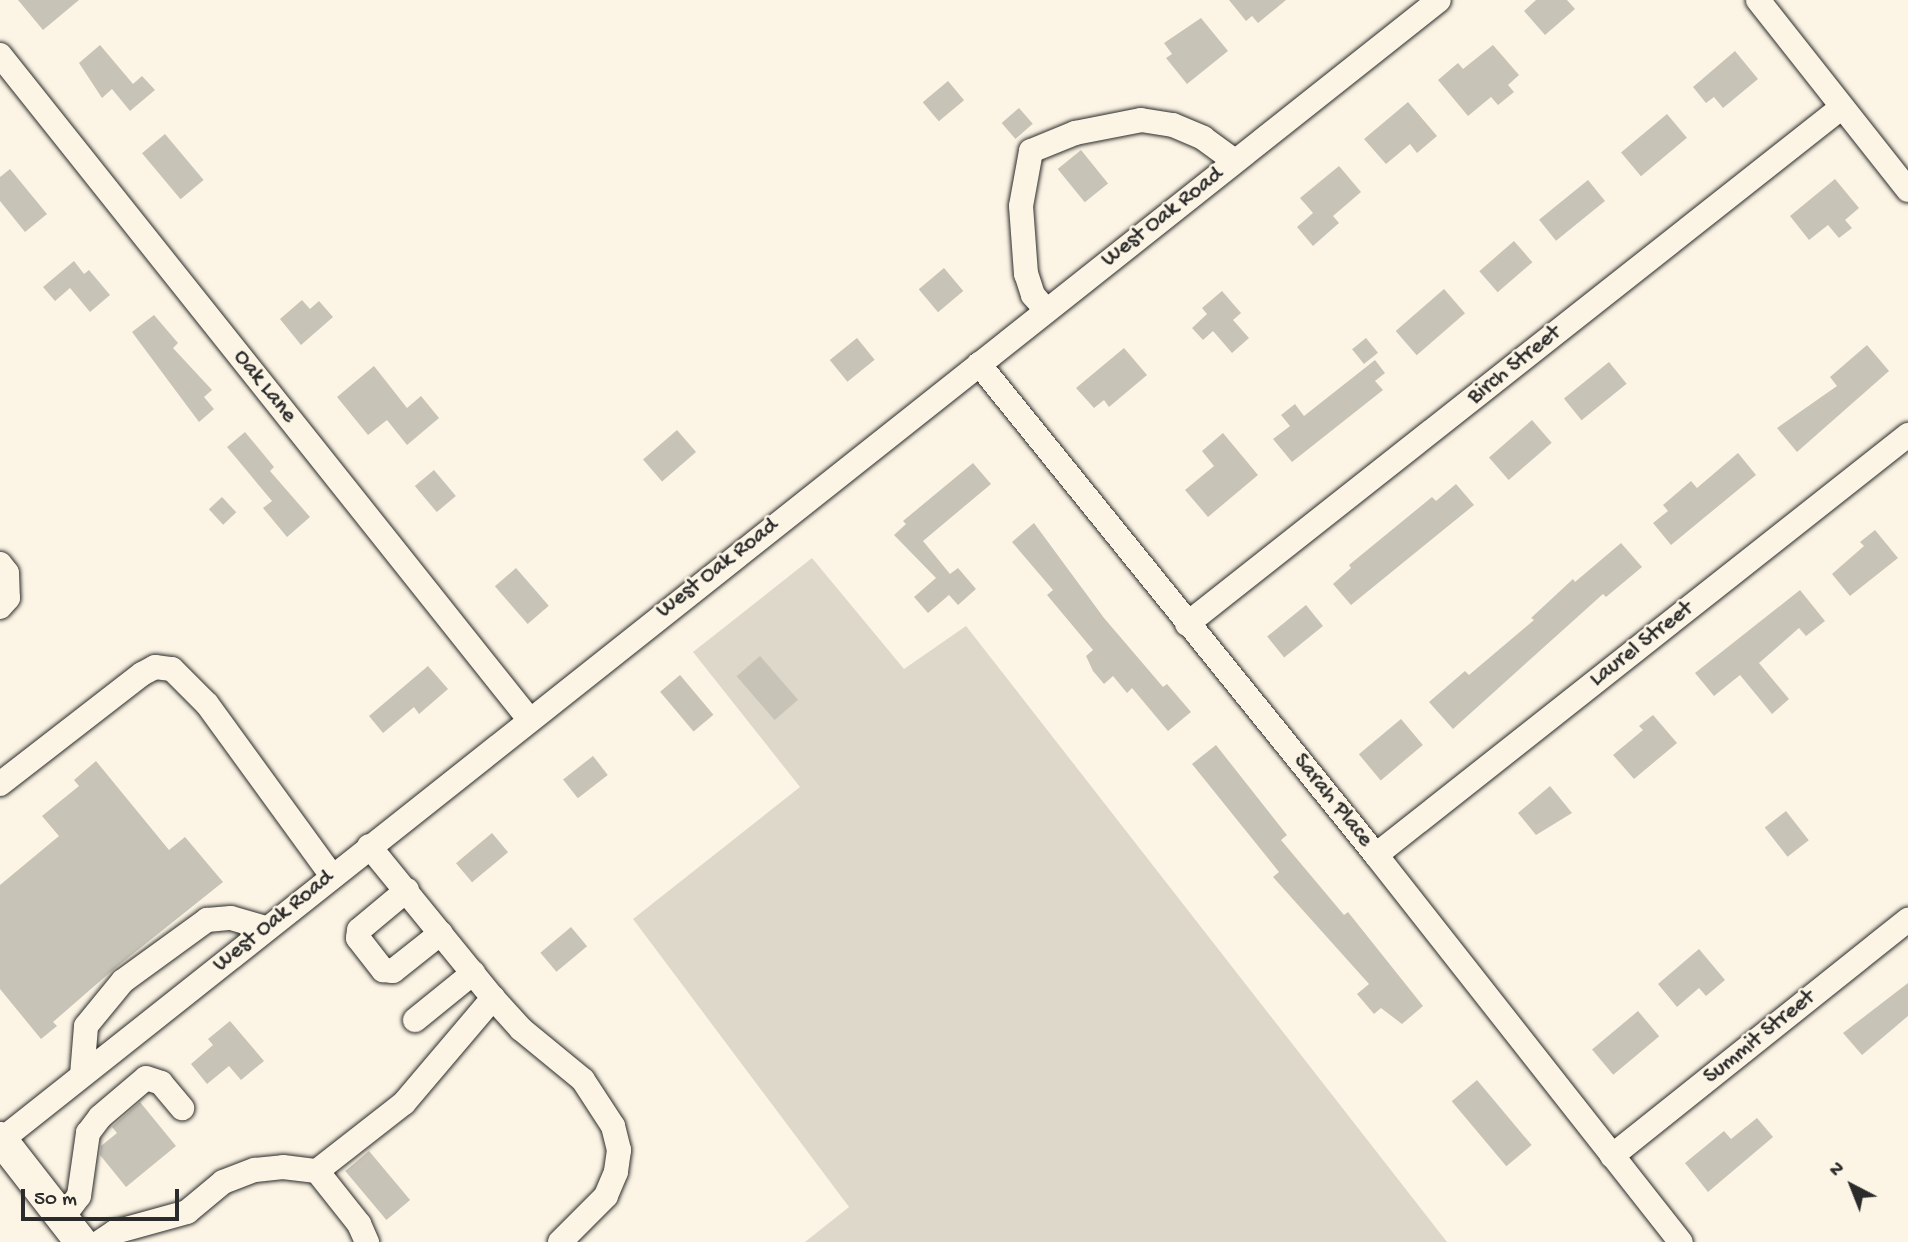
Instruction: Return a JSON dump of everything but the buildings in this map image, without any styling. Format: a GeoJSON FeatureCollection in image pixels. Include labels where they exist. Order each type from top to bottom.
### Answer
{"type":"FeatureCollection","features":[{"type":"Feature","properties":{"kind":"main road"},"geometry":{"type":"LineString","coordinates":[[1,1139],[72,1230]]}},
{"type":"Feature","properties":{"kind":"street","name":"West Oak Road"},"geometry":{"type":"LineString","coordinates":[[1,1139],[1439,0]]}},
{"type":"Feature","properties":{"kind":"street"},"geometry":{"type":"LineString","coordinates":[[1758,0],[1908,190]]}},
{"type":"Feature","properties":{"kind":"street","name":"Oak Lane"},"geometry":{"type":"LineString","coordinates":[[0,55],[529,719]]}},
{"type":"Feature","properties":{"kind":"street","name":"Birch Street"},"geometry":{"type":"LineString","coordinates":[[1187,624],[1842,107]]}},
{"type":"Feature","properties":{"kind":"street"},"geometry":{"type":"LineString","coordinates":[[1046,310],[1033,295],[1026,274],[1021,206],[1031,150],[1075,133],[1141,120],[1173,125],[1203,138],[1234,161]]}},
{"type":"Feature","properties":{"kind":"street","name":"Sarah Place"},"geometry":{"type":"LineString","coordinates":[[979,364],[1376,855],[1681,1242]]}},
{"type":"Feature","properties":{"kind":"street","name":"Laurel Street"},"geometry":{"type":"LineString","coordinates":[[1376,855],[1908,435]]}},
{"type":"Feature","properties":{"kind":"street"},"geometry":{"type":"LineString","coordinates":[[0,564],[7,573],[8,598],[0,607]]}},
{"type":"Feature","properties":{"kind":"street"},"geometry":{"type":"LineString","coordinates":[[0,784],[142,674],[155,667],[172,669],[207,704],[332,876]]}},
{"type":"Feature","properties":{"kind":"street"},"geometry":{"type":"LineString","coordinates":[[369,846],[521,1029],[583,1080],[613,1126],[618,1150],[616,1172],[606,1196],[560,1242]]}},
{"type":"Feature","properties":{"kind":"street"},"geometry":{"type":"LineString","coordinates":[[407,890],[359,930],[358,938],[383,970],[393,971],[441,933]]}},
{"type":"Feature","properties":{"kind":"street"},"geometry":{"type":"LineString","coordinates":[[82,1076],[86,1026],[123,981],[206,920],[231,919],[267,928]]}},
{"type":"Feature","properties":{"kind":"street","name":"Summit Street"},"geometry":{"type":"LineString","coordinates":[[1612,1156],[1908,920]]}},
{"type":"Feature","properties":{"kind":"street"},"geometry":{"type":"LineString","coordinates":[[415,1020],[473,974]]}},
{"type":"Feature","properties":{"kind":"street"},"geometry":{"type":"LineString","coordinates":[[100,1242],[115,1232],[156,1233],[223,1182],[255,1170],[317,1171],[404,1103],[493,998]]}},
{"type":"Feature","properties":{"kind":"street"},"geometry":{"type":"LineString","coordinates":[[72,1230],[88,1133],[100,1117],[146,1078],[161,1083],[182,1108]]}},
{"type":"Feature","properties":{"kind":"street"},"geometry":{"type":"LineString","coordinates":[[317,1171],[359,1224],[367,1242]]}},
{"type":"Feature","properties":{"kind":"shaded area"},"geometry":{"type":"Polygon","coordinates":[[[812,558],[904,669],[966,626],[1447,1242],[805,1242],[849,1207],[633,919],[800,787],[693,652],[812,558]]]}}]}
